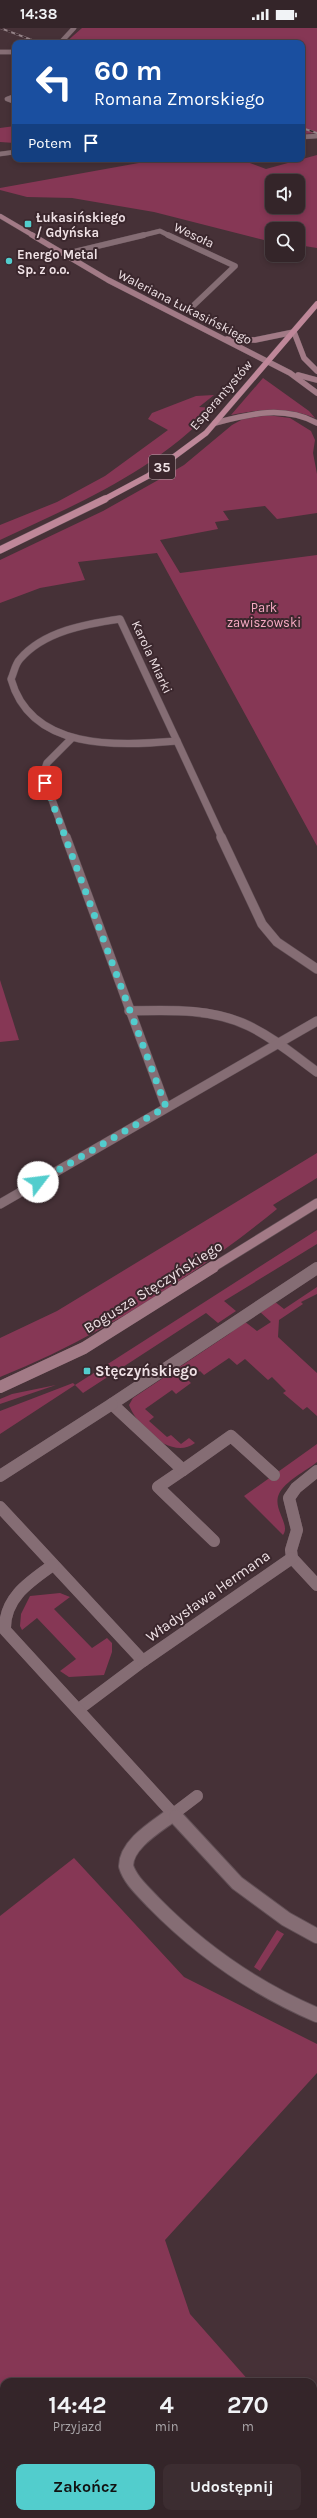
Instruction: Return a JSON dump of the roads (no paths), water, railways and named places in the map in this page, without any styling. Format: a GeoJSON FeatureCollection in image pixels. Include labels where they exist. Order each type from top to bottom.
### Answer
{"type":"FeatureCollection","features":[{"type":"Feature","properties":{"kind":"main road","name":"Esperantystów"},"geometry":{"type":"LineString","coordinates":[[0,550],[102,501],[148,476],[179,455],[215,423],[317,304]]}},
{"type":"Feature","properties":{"kind":"street"},"geometry":{"type":"LineString","coordinates":[[63,40],[74,28]]}},
{"type":"Feature","properties":{"kind":"street"},"geometry":{"type":"LineString","coordinates":[[0,52],[12,52]]}},
{"type":"Feature","properties":{"kind":"street"},"geometry":{"type":"LineString","coordinates":[[0,97],[12,97]]}},
{"type":"Feature","properties":{"kind":"street"},"geometry":{"type":"LineString","coordinates":[[8,98],[9,101],[12,102]]}},
{"type":"Feature","properties":{"kind":"street"},"geometry":{"type":"LineString","coordinates":[[305,137],[317,136]]}},
{"type":"Feature","properties":{"kind":"street"},"geometry":{"type":"LineString","coordinates":[[0,154],[12,152]]}},
{"type":"Feature","properties":{"kind":"street","name":"Waleriana Łukasińskiego"},"geometry":{"type":"LineString","coordinates":[[0,216],[108,280],[290,373],[317,393]]}},
{"type":"Feature","properties":{"kind":"street","name":"Wesoła"},"geometry":{"type":"LineString","coordinates":[[65,254],[160,231],[235,266],[194,306]]}},
{"type":"Feature","properties":{"kind":"street"},"geometry":{"type":"LineString","coordinates":[[223,339],[254,340],[294,332],[299,340],[302,358],[317,371]]}},
{"type":"Feature","properties":{"kind":"street"},"geometry":{"type":"LineString","coordinates":[[290,373],[317,380]]}},
{"type":"Feature","properties":{"kind":"street"},"geometry":{"type":"LineString","coordinates":[[215,423],[248,414],[275,412],[301,416],[317,423]]}},
{"type":"Feature","properties":{"kind":"street","name":"Karola Miarki"},"geometry":{"type":"LineString","coordinates":[[177,741],[117,744],[72,738],[44,725],[27,712],[18,701],[11,679],[20,660],[54,635],[94,623],[120,619],[177,741],[262,924],[277,942],[317,969]]}},
{"type":"Feature","properties":{"kind":"street"},"geometry":{"type":"LineString","coordinates":[[72,738],[47,763],[43,775],[166,1107]]}},
{"type":"Feature","properties":{"kind":"street"},"geometry":{"type":"LineString","coordinates":[[129,1010],[185,1010],[237,1021],[278,1043],[317,1072]]}},
{"type":"Feature","properties":{"kind":"street"},"geometry":{"type":"LineString","coordinates":[[0,1204],[317,1021]]}},
{"type":"Feature","properties":{"kind":"street","name":"Bogusza Stęczyńskiego"},"geometry":{"type":"LineString","coordinates":[[0,1387],[84,1348],[317,1203]]}},
{"type":"Feature","properties":{"kind":"street"},"geometry":{"type":"LineString","coordinates":[[0,1476],[112,1404],[317,1268]]}},
{"type":"Feature","properties":{"kind":"street"},"geometry":{"type":"LineString","coordinates":[[112,1404],[182,1470]]}},
{"type":"Feature","properties":{"kind":"street"},"geometry":{"type":"LineString","coordinates":[[214,1541],[158,1487],[231,1436],[274,1475]]}},
{"type":"Feature","properties":{"kind":"street","name":"Władysława Hermana"},"geometry":{"type":"LineString","coordinates":[[317,1471],[296,1488],[290,1498],[290,1509],[297,1530],[291,1550],[292,1558],[317,1585]]}},
{"type":"Feature","properties":{"kind":"street"},"geometry":{"type":"LineString","coordinates":[[0,1508],[143,1661]]}},
{"type":"Feature","properties":{"kind":"street","name":"Władysława Hermana"},"geometry":{"type":"LineString","coordinates":[[79,1709],[143,1661],[263,1576],[292,1558]]}},
{"type":"Feature","properties":{"kind":"street"},"geometry":{"type":"LineString","coordinates":[[54,1565],[15,1592],[8,1600],[2,1620],[5,1630],[79,1709],[173,1815],[237,1883],[286,1919],[317,1936]]}},
{"type":"Feature","properties":{"kind":"street"},"geometry":{"type":"LineString","coordinates":[[197,1796],[136,1845],[129,1854],[127,1869],[132,1877],[170,1920],[220,1961],[264,1991],[317,2015]]}},
{"type":"Feature","properties":{"kind":"railway"},"geometry":{"type":"LineString","coordinates":[[0,28],[32,40]]}},
{"type":"Feature","properties":{"kind":"railway"},"geometry":{"type":"LineString","coordinates":[[305,129],[317,133]]}},
{"type":"Feature","properties":{"kind":"place","name":"Łukasińskiego / Gdyńska"},"geometry":{"type":"Point","coordinates":[28,224]}},
{"type":"Feature","properties":{"kind":"place","name":"Energo Metal Sp. z o.o."},"geometry":{"type":"Point","coordinates":[9,261]}},
{"type":"Feature","properties":{"kind":"place","name":"Stęczyńskiego"},"geometry":{"type":"Point","coordinates":[87,1371]}},
{"type":"Feature","properties":{"kind":"park label","name":"Park zawiszowski"},"geometry":{"type":"Point","coordinates":[264,614]}}]}
